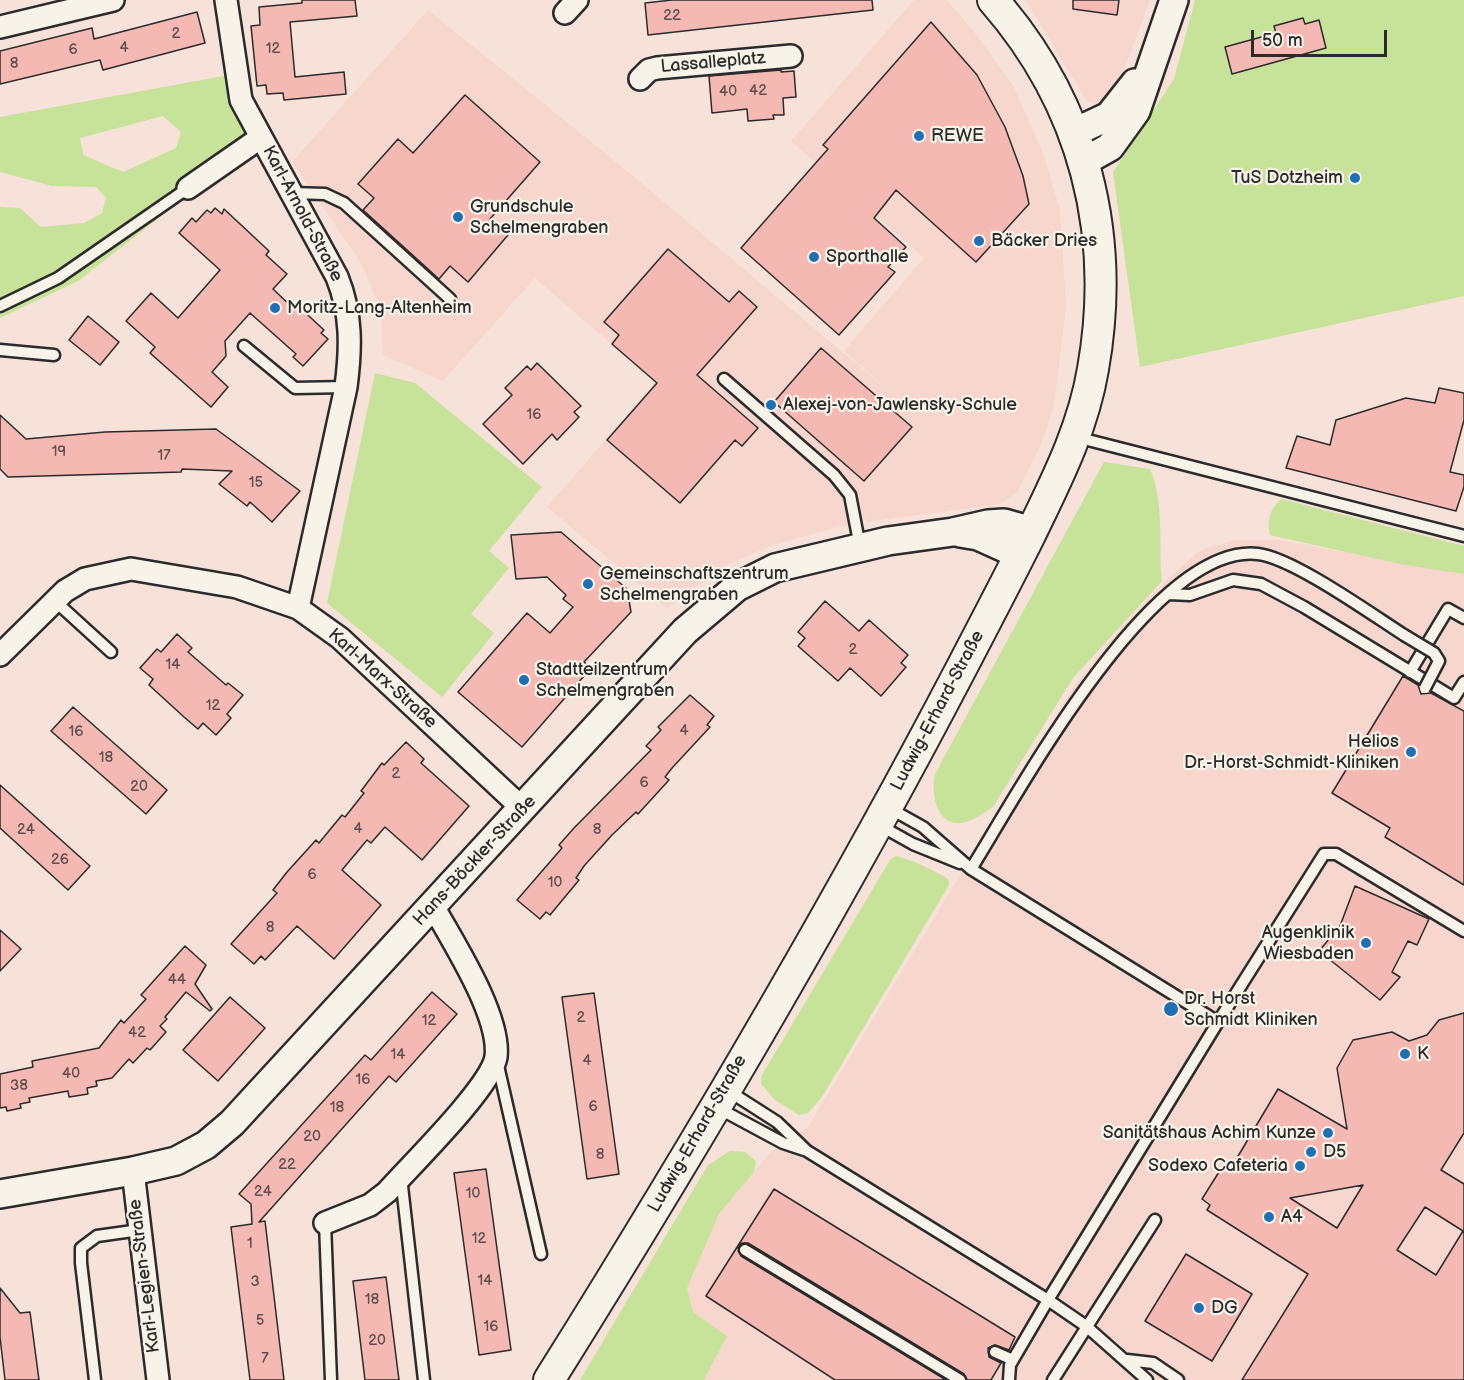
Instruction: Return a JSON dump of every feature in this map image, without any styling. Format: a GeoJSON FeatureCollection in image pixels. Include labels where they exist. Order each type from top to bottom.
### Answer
{"type":"FeatureCollection","features":[{"type":"Feature","properties":{"kind":"main road","name":"Ludwig-Erhard-Straße"},"geometry":{"type":"LineString","coordinates":[[549,1380],[720,1097],[882,816],[1026,543],[1076,437],[1094,367],[1102,296],[1097,220],[1085,161],[1073,133],[1024,40],[993,0]]}},
{"type":"Feature","properties":{"kind":"street"},"geometry":{"type":"LineString","coordinates":[[0,27],[113,0]]}},
{"type":"Feature","properties":{"kind":"street","name":"Karl-Arnold-Straße"},"geometry":{"type":"LineString","coordinates":[[226,0],[241,100],[338,277],[347,302],[350,355],[346,387],[298,609]]}},
{"type":"Feature","properties":{"kind":"street"},"geometry":{"type":"LineString","coordinates":[[1085,161],[1110,147],[1124,130],[1145,91],[1174,0]]}},
{"type":"Feature","properties":{"kind":"street"},"geometry":{"type":"LineString","coordinates":[[1073,133],[1109,116],[1127,95],[1157,49]]}},
{"type":"Feature","properties":{"kind":"street","name":"Lassalleplatz"},"geometry":{"type":"LineString","coordinates":[[640,79],[649,70],[657,68],[791,57]]}},
{"type":"Feature","properties":{"kind":"street"},"geometry":{"type":"LineString","coordinates":[[188,188],[260,138]]}},
{"type":"Feature","properties":{"kind":"street","name":"Hans-Böckler-Straße"},"geometry":{"type":"LineString","coordinates":[[0,1194],[133,1171],[176,1161],[206,1145],[232,1123],[685,631],[737,587],[775,568],[860,547],[953,532],[1026,543]]}},
{"type":"Feature","properties":{"kind":"street","name":"Karl-Marx-Straße"},"geometry":{"type":"LineString","coordinates":[[0,655],[55,601],[85,579],[131,569],[237,587],[298,609],[340,638],[523,809]]}},
{"type":"Feature","properties":{"kind":"street"},"geometry":{"type":"LineString","coordinates":[[325,1223],[370,1205],[401,1177],[483,1084],[496,1058],[494,1037],[482,995],[433,906]]}},
{"type":"Feature","properties":{"kind":"street","name":"Karl-Legien-Straße"},"geometry":{"type":"LineString","coordinates":[[133,1171],[158,1380]]}},
{"type":"Feature","properties":{"kind":"lane"},"geometry":{"type":"LineString","coordinates":[[0,306],[58,278],[188,188]]}},
{"type":"Feature","properties":{"kind":"lane"},"geometry":{"type":"LineString","coordinates":[[292,192],[326,194],[344,203],[450,299]]}},
{"type":"Feature","properties":{"kind":"lane"},"geometry":{"type":"LineString","coordinates":[[244,346],[295,388],[346,387]]}},
{"type":"Feature","properties":{"kind":"lane"},"geometry":{"type":"LineString","coordinates":[[0,350],[54,355]]}},
{"type":"Feature","properties":{"kind":"lane"},"geometry":{"type":"LineString","coordinates":[[724,379],[834,475],[850,495],[860,547]]}},
{"type":"Feature","properties":{"kind":"lane"},"geometry":{"type":"LineString","coordinates":[[1076,437],[1464,536]]}},
{"type":"Feature","properties":{"kind":"lane"},"geometry":{"type":"LineString","coordinates":[[968,867],[1072,706],[1116,648],[1169,594],[1209,564],[1224,558],[1257,554],[1286,562],[1434,653],[1439,661],[1425,688]]}},
{"type":"Feature","properties":{"kind":"lane"},"geometry":{"type":"LineString","coordinates":[[1169,594],[1190,595],[1233,580],[1261,584],[1304,607],[1454,698],[1464,682]]}},
{"type":"Feature","properties":{"kind":"lane"},"geometry":{"type":"LineString","coordinates":[[55,601],[111,652]]}},
{"type":"Feature","properties":{"kind":"lane"},"geometry":{"type":"LineString","coordinates":[[1410,672],[1448,609],[1464,618]]}},
{"type":"Feature","properties":{"kind":"lane"},"geometry":{"type":"LineString","coordinates":[[882,816],[913,844],[968,867],[1218,1022]]}},
{"type":"Feature","properties":{"kind":"lane"},"geometry":{"type":"LineString","coordinates":[[882,816],[923,827],[968,867]]}},
{"type":"Feature","properties":{"kind":"lane"},"geometry":{"type":"LineString","coordinates":[[1009,1380],[1012,1360],[1218,1022],[1324,854],[1336,854],[1464,931]]}},
{"type":"Feature","properties":{"kind":"lane"},"geometry":{"type":"LineString","coordinates":[[496,1058],[541,1254]]}},
{"type":"Feature","properties":{"kind":"lane"},"geometry":{"type":"LineString","coordinates":[[720,1097],[773,1138],[807,1151],[1048,1300],[1086,1326],[1147,1380]]}},
{"type":"Feature","properties":{"kind":"lane"},"geometry":{"type":"LineString","coordinates":[[720,1097],[777,1122],[807,1151]]}},
{"type":"Feature","properties":{"kind":"lane"},"geometry":{"type":"LineString","coordinates":[[401,1177],[424,1380]]}},
{"type":"Feature","properties":{"kind":"lane"},"geometry":{"type":"LineString","coordinates":[[1053,1380],[1155,1220]]}},
{"type":"Feature","properties":{"kind":"lane"},"geometry":{"type":"LineString","coordinates":[[325,1223],[331,1380]]}},
{"type":"Feature","properties":{"kind":"lane"},"geometry":{"type":"LineString","coordinates":[[95,1380],[81,1248],[97,1236],[140,1230]]}},
{"type":"Feature","properties":{"kind":"lane"},"geometry":{"type":"LineString","coordinates":[[745,1250],[960,1380]]}},
{"type":"Feature","properties":{"kind":"lane"},"geometry":{"type":"LineString","coordinates":[[995,1352],[1012,1360]]}},
{"type":"Feature","properties":{"kind":"lane"},"geometry":{"type":"LineString","coordinates":[[1127,1360],[1153,1363],[1178,1380]]}},
{"type":"Feature","properties":{"kind":"shaded area"},"geometry":{"type":"Polygon","coordinates":[[[914,0],[946,0],[972,29],[1014,87],[1044,156],[1060,210],[1066,306],[1054,406],[1041,445],[1017,493],[1000,504],[866,522],[865,513],[865,520],[775,544],[723,567],[667,608],[547,507],[656,382],[535,278],[443,381],[383,355],[381,310],[361,263],[292,162],[428,10],[627,171],[897,398],[844,351],[924,258],[791,141],[914,0]]]}},
{"type":"Feature","properties":{"kind":"shaded area"},"geometry":{"type":"Polygon","coordinates":[[[1026,0],[1150,0],[1121,78],[1107,100],[1096,104],[1086,100],[1026,0]]]}},
{"type":"Feature","properties":{"kind":"shaded area","name":"Dr. Horst Schmidt Kliniken"},"geometry":{"type":"Polygon","coordinates":[[[1235,540],[1279,540],[1464,574],[1464,1380],[704,1380],[727,1336],[693,1312],[687,1288],[719,1214],[770,1153],[808,1127],[1075,685],[1122,627],[1167,580],[1199,551],[1235,540]]]}},
{"type":"Feature","properties":{"kind":"green space"},"geometry":{"type":"Polygon","coordinates":[[[1195,0],[1464,0],[1464,296],[1140,367],[1113,172],[1174,79],[1195,0]]]}},
{"type":"Feature","properties":{"kind":"green space"},"geometry":{"type":"Polygon","coordinates":[[[229,75],[255,143],[78,281],[0,318],[0,207],[20,208],[41,227],[84,223],[102,213],[106,198],[96,187],[52,186],[0,172],[0,117],[229,75]],[[163,116],[80,138],[83,155],[123,172],[176,148],[181,132],[163,116]]]}},
{"type":"Feature","properties":{"kind":"green space"},"geometry":{"type":"Polygon","coordinates":[[[375,373],[415,383],[542,487],[489,551],[509,568],[471,614],[494,633],[442,697],[327,603],[375,373]]]}},
{"type":"Feature","properties":{"kind":"green space"},"geometry":{"type":"Polygon","coordinates":[[[1104,462],[1150,469],[1158,496],[1162,581],[1073,678],[993,807],[968,821],[951,822],[945,818],[936,805],[935,774],[1104,462]]]}},
{"type":"Feature","properties":{"kind":"green space"},"geometry":{"type":"Polygon","coordinates":[[[1281,499],[1464,546],[1464,574],[1400,564],[1270,535],[1270,516],[1281,499]]]}},
{"type":"Feature","properties":{"kind":"green space"},"geometry":{"type":"Polygon","coordinates":[[[896,856],[936,872],[948,879],[949,885],[822,1097],[808,1113],[799,1115],[775,1100],[761,1084],[762,1075],[890,860],[896,856]]]}},
{"type":"Feature","properties":{"kind":"green space"},"geometry":{"type":"Polygon","coordinates":[[[730,1151],[745,1152],[756,1161],[754,1172],[719,1214],[687,1288],[693,1312],[727,1336],[704,1380],[580,1380],[708,1165],[730,1151]]]}},
{"type":"Feature","properties":{"kind":"building"},"geometry":{"type":"Polygon","coordinates":[[[302,0],[355,0],[357,16],[290,22],[295,77],[344,72],[346,94],[284,100],[283,93],[267,94],[266,85],[257,86],[251,26],[260,25],[259,7],[302,3],[302,0]]]}},
{"type":"Feature","properties":{"kind":"building"},"geometry":{"type":"Polygon","coordinates":[[[672,0],[872,0],[873,10],[648,35],[645,3],[672,0]]]}},
{"type":"Feature","properties":{"kind":"building"},"geometry":{"type":"Polygon","coordinates":[[[1073,0],[1119,0],[1117,15],[1073,9],[1073,0]]]}},
{"type":"Feature","properties":{"kind":"building"},"geometry":{"type":"Polygon","coordinates":[[[197,12],[205,43],[103,70],[100,60],[0,84],[0,51],[92,28],[94,39],[197,12]]]}},
{"type":"Feature","properties":{"kind":"building"},"geometry":{"type":"Polygon","coordinates":[[[1303,18],[1305,24],[1319,20],[1326,48],[1232,74],[1225,47],[1276,33],[1274,26],[1303,18]]]}},
{"type":"Feature","properties":{"kind":"building","name":"REWE"},"geometry":{"type":"Polygon","coordinates":[[[931,22],[977,75],[1005,127],[1023,176],[1029,204],[976,262],[896,190],[874,218],[906,247],[888,267],[895,272],[839,335],[741,248],[828,149],[823,145],[931,22]]]}},
{"type":"Feature","properties":{"kind":"building"},"geometry":{"type":"Polygon","coordinates":[[[781,70],[781,72],[794,71],[796,97],[783,98],[784,115],[773,115],[774,119],[748,121],[747,109],[712,113],[709,76],[781,70]]]}},
{"type":"Feature","properties":{"kind":"building"},"geometry":{"type":"Polygon","coordinates":[[[465,95],[540,162],[490,219],[508,235],[468,282],[450,266],[439,279],[363,210],[374,198],[358,184],[398,139],[413,153],[465,95]]]}},
{"type":"Feature","properties":{"kind":"building","name":"Moritz-Lang-Altenheim"},"geometry":{"type":"Polygon","coordinates":[[[215,208],[222,214],[224,209],[269,251],[266,255],[287,274],[273,289],[294,309],[297,305],[324,330],[321,333],[328,339],[303,366],[293,357],[296,354],[250,313],[225,341],[226,356],[212,372],[228,387],[211,407],[150,353],[155,347],[126,321],[151,293],[178,318],[220,270],[179,233],[192,218],[196,222],[207,210],[211,213],[215,208]]]}},
{"type":"Feature","properties":{"kind":"building"},"geometry":{"type":"Polygon","coordinates":[[[668,249],[729,302],[739,291],[757,307],[697,375],[758,428],[742,446],[735,440],[680,503],[607,440],[657,383],[612,344],[619,335],[604,322],[668,249]]]}},
{"type":"Feature","properties":{"kind":"building"},"geometry":{"type":"Polygon","coordinates":[[[88,316],[119,342],[100,365],[69,340],[88,316]]]}},
{"type":"Feature","properties":{"kind":"building"},"geometry":{"type":"Polygon","coordinates":[[[821,348],[912,427],[864,481],[774,402],[821,348]]]}},
{"type":"Feature","properties":{"kind":"building"},"geometry":{"type":"Polygon","coordinates":[[[537,363],[581,406],[574,412],[579,417],[557,440],[552,434],[523,464],[483,424],[512,395],[505,388],[527,366],[531,370],[537,363]]]}},
{"type":"Feature","properties":{"kind":"building"},"geometry":{"type":"Polygon","coordinates":[[[1439,388],[1464,393],[1464,420],[1450,472],[1464,475],[1464,487],[1456,511],[1286,468],[1297,436],[1330,445],[1336,420],[1406,398],[1435,403],[1439,388]]]}},
{"type":"Feature","properties":{"kind":"building"},"geometry":{"type":"Polygon","coordinates":[[[0,415],[26,439],[105,432],[216,429],[300,491],[272,522],[250,502],[247,506],[219,484],[232,471],[182,469],[181,472],[8,477],[0,469],[0,415]]]}},
{"type":"Feature","properties":{"kind":"building"},"geometry":{"type":"Polygon","coordinates":[[[561,532],[627,589],[631,612],[584,662],[591,668],[522,747],[458,692],[527,613],[550,633],[573,607],[563,599],[566,595],[547,577],[516,579],[511,535],[561,532]]]}},
{"type":"Feature","properties":{"kind":"building"},"geometry":{"type":"Polygon","coordinates":[[[825,601],[859,631],[869,620],[908,655],[901,663],[906,667],[881,696],[850,668],[838,681],[798,646],[805,638],[798,632],[825,601]]]}},
{"type":"Feature","properties":{"kind":"building"},"geometry":{"type":"Polygon","coordinates":[[[177,634],[192,648],[188,652],[226,685],[228,683],[243,695],[227,714],[231,718],[216,735],[203,723],[198,729],[184,717],[149,685],[153,679],[140,668],[157,649],[161,652],[177,634]]]}},
{"type":"Feature","properties":{"kind":"building","name":"Helios Dr.-Horst-Schmidt-Kliniken"},"geometry":{"type":"Polygon","coordinates":[[[1403,676],[1418,685],[1421,694],[1431,693],[1464,711],[1464,885],[1385,837],[1390,828],[1332,793],[1403,676]]]}},
{"type":"Feature","properties":{"kind":"building"},"geometry":{"type":"Polygon","coordinates":[[[690,695],[714,716],[707,725],[710,727],[665,777],[669,780],[638,814],[636,812],[612,835],[584,866],[576,878],[579,880],[550,915],[546,912],[540,919],[517,900],[562,848],[559,845],[574,828],[651,750],[646,746],[661,730],[658,727],[690,695]]]}},
{"type":"Feature","properties":{"kind":"building"},"geometry":{"type":"Polygon","coordinates":[[[73,707],[167,790],[146,814],[51,731],[73,707]]]}},
{"type":"Feature","properties":{"kind":"building"},"geometry":{"type":"Polygon","coordinates":[[[406,742],[424,759],[421,763],[469,806],[422,860],[385,827],[371,843],[367,840],[342,870],[381,905],[334,959],[297,926],[265,960],[261,956],[254,964],[231,944],[277,893],[273,890],[287,872],[316,840],[319,843],[342,815],[345,817],[364,793],[361,791],[382,763],[384,765],[406,742]]]}},
{"type":"Feature","properties":{"kind":"building"},"geometry":{"type":"Polygon","coordinates":[[[0,785],[90,866],[68,890],[0,828],[0,785]]]}},
{"type":"Feature","properties":{"kind":"building","name":"Augenklinik Wiesbaden"},"geometry":{"type":"Polygon","coordinates":[[[1355,886],[1429,919],[1417,945],[1408,941],[1392,972],[1400,977],[1380,1000],[1319,951],[1340,926],[1355,886]]]}},
{"type":"Feature","properties":{"kind":"building"},"geometry":{"type":"Polygon","coordinates":[[[0,930],[21,949],[0,971],[0,930]]]}},
{"type":"Feature","properties":{"kind":"building"},"geometry":{"type":"Polygon","coordinates":[[[185,946],[206,965],[195,984],[212,1009],[210,1011],[186,992],[165,1017],[167,1019],[160,1026],[166,1032],[150,1050],[147,1048],[133,1063],[129,1059],[112,1078],[96,1081],[97,1086],[87,1088],[88,1094],[69,1097],[68,1091],[29,1098],[30,1102],[20,1104],[21,1108],[7,1111],[6,1107],[0,1108],[0,1074],[33,1067],[32,1061],[99,1048],[121,1020],[124,1023],[146,999],[141,995],[185,946]]]}},
{"type":"Feature","properties":{"kind":"building"},"geometry":{"type":"Polygon","coordinates":[[[432,992],[457,1014],[396,1082],[389,1076],[259,1222],[265,1221],[284,1380],[250,1380],[231,1227],[252,1224],[251,1204],[239,1194],[365,1055],[371,1060],[432,992]]]}},
{"type":"Feature","properties":{"kind":"building"},"geometry":{"type":"Polygon","coordinates":[[[594,993],[619,1174],[587,1179],[562,997],[594,993]]]}},
{"type":"Feature","properties":{"kind":"building"},"geometry":{"type":"Polygon","coordinates":[[[230,997],[265,1028],[218,1081],[183,1050],[230,997]]]}},
{"type":"Feature","properties":{"kind":"building"},"geometry":{"type":"Polygon","coordinates":[[[1464,1013],[1464,1133],[1441,1170],[1464,1184],[1464,1380],[1242,1380],[1308,1274],[1207,1210],[1210,1205],[1202,1199],[1224,1164],[1231,1168],[1278,1089],[1347,1129],[1337,1068],[1353,1040],[1392,1032],[1409,1041],[1427,1035],[1439,1020],[1464,1013]],[[1363,1185],[1290,1198],[1337,1228],[1363,1185]],[[1425,1207],[1397,1250],[1436,1275],[1463,1231],[1425,1207]]]}},
{"type":"Feature","properties":{"kind":"building"},"geometry":{"type":"Polygon","coordinates":[[[486,1169],[511,1350],[479,1355],[454,1173],[486,1169]]]}},
{"type":"Feature","properties":{"kind":"building"},"geometry":{"type":"Polygon","coordinates":[[[774,1189],[1015,1337],[1009,1350],[995,1345],[988,1348],[989,1357],[1001,1363],[991,1380],[967,1380],[964,1374],[748,1243],[742,1243],[738,1247],[741,1256],[946,1380],[835,1380],[706,1296],[774,1189]]]}},
{"type":"Feature","properties":{"kind":"building","name":"DG"},"geometry":{"type":"Polygon","coordinates":[[[1186,1254],[1252,1294],[1212,1361],[1145,1321],[1186,1254]]]}},
{"type":"Feature","properties":{"kind":"building"},"geometry":{"type":"Polygon","coordinates":[[[386,1277],[399,1380],[365,1380],[353,1281],[386,1277]]]}},
{"type":"Feature","properties":{"kind":"building"},"geometry":{"type":"Polygon","coordinates":[[[0,1288],[20,1313],[30,1312],[39,1380],[5,1380],[0,1337],[0,1288]]]}},
{"type":"Feature","properties":{"kind":"place","name":"REWE"},"geometry":{"type":"Point","coordinates":[919,136]}},
{"type":"Feature","properties":{"kind":"place","name":"TuS Dotzheim"},"geometry":{"type":"Point","coordinates":[1355,178]}},
{"type":"Feature","properties":{"kind":"place","name":"Grundschule Schelmengraben"},"geometry":{"type":"Point","coordinates":[458,217]}},
{"type":"Feature","properties":{"kind":"place","name":"Bäcker Dries"},"geometry":{"type":"Point","coordinates":[979,241]}},
{"type":"Feature","properties":{"kind":"place","name":"Sporthalle"},"geometry":{"type":"Point","coordinates":[814,257]}},
{"type":"Feature","properties":{"kind":"place","name":"Moritz-Lang-Altenheim"},"geometry":{"type":"Point","coordinates":[275,308]}},
{"type":"Feature","properties":{"kind":"place","name":"Alexej-von-Jawlensky-Schule"},"geometry":{"type":"Point","coordinates":[771,405]}},
{"type":"Feature","properties":{"kind":"place","name":"Gemeinschaftszentrum Schelmengraben"},"geometry":{"type":"Point","coordinates":[588,584]}},
{"type":"Feature","properties":{"kind":"place","name":"Stadtteilzentrum Schelmengraben"},"geometry":{"type":"Point","coordinates":[524,680]}},
{"type":"Feature","properties":{"kind":"place","name":"Helios Dr.-Horst-Schmidt-Kliniken"},"geometry":{"type":"Point","coordinates":[1411,752]}},
{"type":"Feature","properties":{"kind":"place","name":"Augenklinik Wiesbaden"},"geometry":{"type":"Point","coordinates":[1366,943]}},
{"type":"Feature","properties":{"kind":"place","name":"Dr. Horst Schmidt Kliniken"},"geometry":{"type":"Point","coordinates":[1171,1009]}},
{"type":"Feature","properties":{"kind":"place","name":"K"},"geometry":{"type":"Point","coordinates":[1405,1054]}},
{"type":"Feature","properties":{"kind":"place","name":"Sanitätshaus Achim Kunze"},"geometry":{"type":"Point","coordinates":[1328,1133]}},
{"type":"Feature","properties":{"kind":"place","name":"D5"},"geometry":{"type":"Point","coordinates":[1311,1152]}},
{"type":"Feature","properties":{"kind":"place","name":"Sodexo Cafeteria"},"geometry":{"type":"Point","coordinates":[1300,1166]}},
{"type":"Feature","properties":{"kind":"place","name":"A4"},"geometry":{"type":"Point","coordinates":[1269,1217]}},
{"type":"Feature","properties":{"kind":"place","name":"DG"},"geometry":{"type":"Point","coordinates":[1199,1308]}}]}
